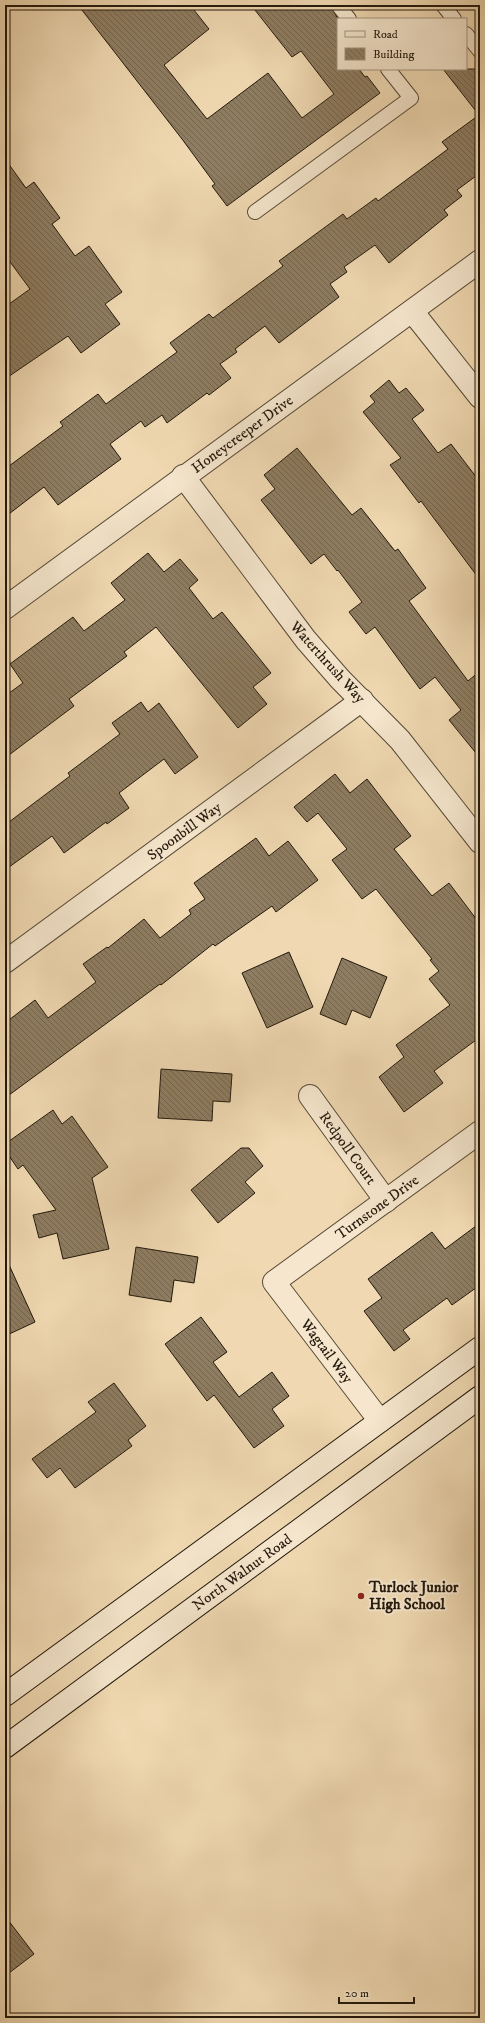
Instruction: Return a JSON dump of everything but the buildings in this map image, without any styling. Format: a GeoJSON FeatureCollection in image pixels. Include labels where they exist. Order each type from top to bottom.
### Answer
{"type":"FeatureCollection","features":[{"type":"Feature","properties":{"kind":"street","name":"Honeycreeper Drive"},"geometry":{"type":"LineString","coordinates":[[5,608],[183,476],[480,261]]}},
{"type":"Feature","properties":{"kind":"street"},"geometry":{"type":"LineString","coordinates":[[412,311],[480,397]]}},
{"type":"Feature","properties":{"kind":"street","name":"Waterthrush Way"},"geometry":{"type":"LineString","coordinates":[[183,476],[306,640],[340,679],[400,740],[480,842]]}},
{"type":"Feature","properties":{"kind":"street","name":"Spoonbill Way"},"geometry":{"type":"LineString","coordinates":[[5,962],[362,700]]}},
{"type":"Feature","properties":{"kind":"street","name":"Redpoll Court"},"geometry":{"type":"LineString","coordinates":[[310,1096],[386,1201]]}},
{"type":"Feature","properties":{"kind":"street","name":"Turnstone Drive"},"geometry":{"type":"LineString","coordinates":[[274,1282],[480,1132]]}},
{"type":"Feature","properties":{"kind":"street","name":"Wagtail Way"},"geometry":{"type":"LineString","coordinates":[[274,1282],[380,1421]]}},
{"type":"Feature","properties":{"kind":"street"},"geometry":{"type":"LineString","coordinates":[[5,1695],[480,1348]]}},
{"type":"Feature","properties":{"kind":"street","name":"North Walnut Road"},"geometry":{"type":"LineString","coordinates":[[5,1747],[480,1398]]}},
{"type":"Feature","properties":{"kind":"lane"},"geometry":{"type":"LineString","coordinates":[[338,5],[348,18]]}},
{"type":"Feature","properties":{"kind":"lane"},"geometry":{"type":"LineString","coordinates":[[443,5],[453,18]]}},
{"type":"Feature","properties":{"kind":"lane"},"geometry":{"type":"LineString","coordinates":[[467,35],[480,52]]}},
{"type":"Feature","properties":{"kind":"lane"},"geometry":{"type":"LineString","coordinates":[[255,212],[411,98],[389,70]]}},
{"type":"Feature","properties":{"kind":"place","name":"Turlock Junior High School"},"geometry":{"type":"Point","coordinates":[361,1596]}}]}
